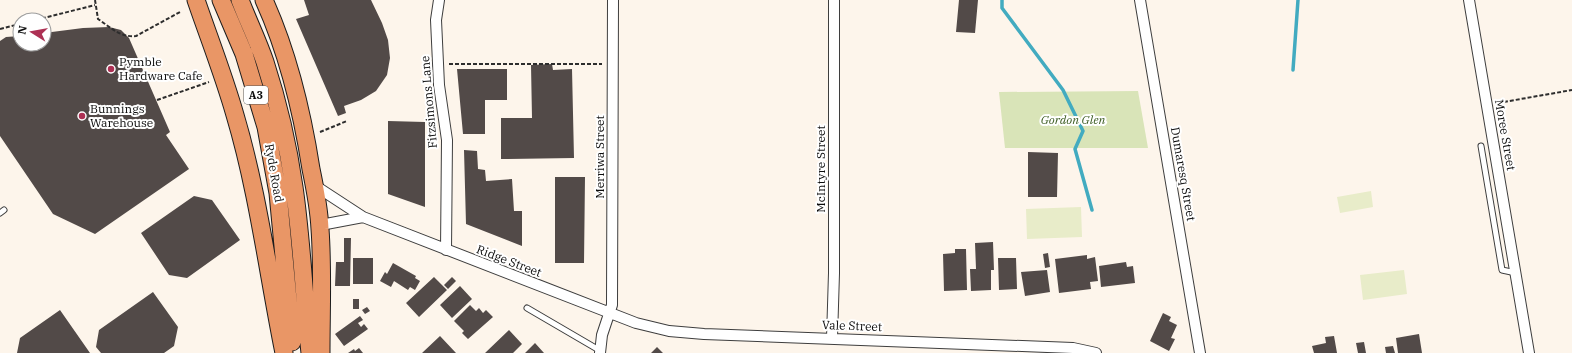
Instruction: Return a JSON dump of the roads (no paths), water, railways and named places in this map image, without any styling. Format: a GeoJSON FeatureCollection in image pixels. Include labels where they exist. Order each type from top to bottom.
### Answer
{"type":"FeatureCollection","features":[{"type":"Feature","properties":{"kind":"highway"},"geometry":{"type":"LineString","coordinates":[[196,0],[223,77],[243,144],[253,188],[284,353]]}},
{"type":"Feature","properties":{"kind":"highway"},"geometry":{"type":"LineString","coordinates":[[202,0],[202,18]]}},
{"type":"Feature","properties":{"kind":"highway","name":"Ryde Road"},"geometry":{"type":"LineString","coordinates":[[222,0],[244,54],[266,127],[278,193],[292,353]]}},
{"type":"Feature","properties":{"kind":"highway","name":"Ryde Road"},"geometry":{"type":"LineString","coordinates":[[240,0],[265,62],[285,138],[294,185],[310,353]]}},
{"type":"Feature","properties":{"kind":"highway"},"geometry":{"type":"LineString","coordinates":[[264,1],[281,45],[295,89],[306,135],[320,228],[321,353]]}},
{"type":"Feature","properties":{"kind":"highway"},"geometry":{"type":"LineString","coordinates":[[181,6],[202,18]]}},
{"type":"Feature","properties":{"kind":"street","name":"Fitzsimons Lane"},"geometry":{"type":"LineString","coordinates":[[439,0],[436,20],[439,85],[447,140],[446,250]]}},
{"type":"Feature","properties":{"kind":"street","name":"Merriwa Street"},"geometry":{"type":"LineString","coordinates":[[609,313],[612,305],[613,0]]}},
{"type":"Feature","properties":{"kind":"street","name":"McIntyre Street"},"geometry":{"type":"LineString","coordinates":[[832,338],[834,273],[834,0]]}},
{"type":"Feature","properties":{"kind":"street","name":"Dumaresq Street"},"geometry":{"type":"LineString","coordinates":[[1140,0],[1200,353]]}},
{"type":"Feature","properties":{"kind":"street","name":"Moree Street"},"geometry":{"type":"LineString","coordinates":[[1469,0],[1529,353]]}},
{"type":"Feature","properties":{"kind":"street","name":"Ridge Street"},"geometry":{"type":"LineString","coordinates":[[314,185],[363,217],[609,313]]}},
{"type":"Feature","properties":{"kind":"street"},"geometry":{"type":"LineString","coordinates":[[320,228],[326,224],[363,217]]}},
{"type":"Feature","properties":{"kind":"street","name":"Vale Street"},"geometry":{"type":"LineString","coordinates":[[609,313],[636,323],[669,331],[704,334],[1073,348],[1096,353]]}},
{"type":"Feature","properties":{"kind":"street"},"geometry":{"type":"LineString","coordinates":[[600,352],[602,335],[609,313]]}},
{"type":"Feature","properties":{"kind":"street"},"geometry":{"type":"LineString","coordinates":[[957,343],[966,353]]}},
{"type":"Feature","properties":{"kind":"lane"},"geometry":{"type":"LineString","coordinates":[[1481,146],[1502,270],[1516,273]]}},
{"type":"Feature","properties":{"kind":"lane"},"geometry":{"type":"LineString","coordinates":[[527,308],[600,352]]}},
{"type":"Feature","properties":{"kind":"waterway"},"geometry":{"type":"LineString","coordinates":[[1002,0],[1002,8],[1063,90],[1083,131],[1075,149],[1092,210]]}},
{"type":"Feature","properties":{"kind":"waterway"},"geometry":{"type":"LineString","coordinates":[[1293,70],[1298,0]]}},
{"type":"Feature","properties":{"kind":"place","name":"Pymble Hardware Cafe"},"geometry":{"type":"Point","coordinates":[111,69]}},
{"type":"Feature","properties":{"kind":"place","name":"Bunnings Warehouse"},"geometry":{"type":"Point","coordinates":[82,116]}},
{"type":"Feature","properties":{"kind":"park label","name":"Gordon Glen"},"geometry":{"type":"Point","coordinates":[1073,120]}}]}
